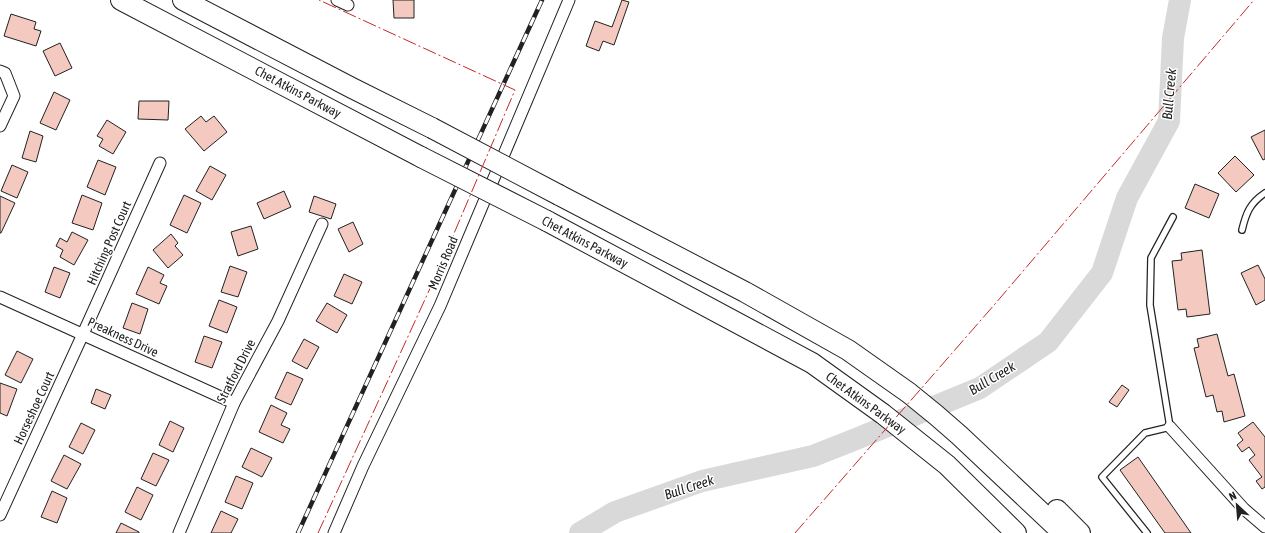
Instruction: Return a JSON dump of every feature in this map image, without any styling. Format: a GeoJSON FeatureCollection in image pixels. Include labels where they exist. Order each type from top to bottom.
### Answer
{"type":"FeatureCollection","features":[{"type":"Feature","properties":{"kind":"highway","name":"Chet Atkins Parkway"},"geometry":{"type":"LineString","coordinates":[[121,0],[421,157],[547,221],[812,363],[883,414],[947,465],[1016,533]]}},
{"type":"Feature","properties":{"kind":"highway"},"geometry":{"type":"LineString","coordinates":[[183,0],[432,128],[745,292],[848,350],[990,450],[999,465],[1063,533]]}},
{"type":"Feature","properties":{"kind":"highway"},"geometry":{"type":"LineString","coordinates":[[999,465],[1063,516],[1080,533]]}},
{"type":"Feature","properties":{"kind":"street"},"geometry":{"type":"LineString","coordinates":[[337,0],[348,5]]}},
{"type":"Feature","properties":{"kind":"street","name":"Morris Road"},"geometry":{"type":"LineString","coordinates":[[334,533],[363,466],[440,306],[569,0]]}},
{"type":"Feature","properties":{"kind":"street"},"geometry":{"type":"LineString","coordinates":[[0,71],[5,73],[14,96],[2,122]]}},
{"type":"Feature","properties":{"kind":"street","name":"Hitching Post Court"},"geometry":{"type":"LineString","coordinates":[[84,334],[160,163]]}},
{"type":"Feature","properties":{"kind":"street","name":"Stratford Drive"},"geometry":{"type":"LineString","coordinates":[[179,533],[234,403],[278,321],[322,224]]}},
{"type":"Feature","properties":{"kind":"street","name":"Preakness Drive"},"geometry":{"type":"LineString","coordinates":[[0,296],[234,403]]}},
{"type":"Feature","properties":{"kind":"street","name":"Horseshoe Court"},"geometry":{"type":"LineString","coordinates":[[0,514],[84,334]]}},
{"type":"Feature","properties":{"kind":"street"},"geometry":{"type":"LineString","coordinates":[[1170,427],[1244,510],[1263,529]]}},
{"type":"Feature","properties":{"kind":"lane"},"geometry":{"type":"LineString","coordinates":[[1242,230],[1246,214],[1251,206],[1265,193]]}},
{"type":"Feature","properties":{"kind":"lane"},"geometry":{"type":"LineString","coordinates":[[1147,533],[1102,477],[1145,433],[1170,427],[1150,305],[1152,258],[1173,217]]}},
{"type":"Feature","properties":{"kind":"building"},"geometry":{"type":"Polygon","coordinates":[[[393,0],[414,0],[414,18],[394,18],[393,0]]]}},
{"type":"Feature","properties":{"kind":"building"},"geometry":{"type":"Polygon","coordinates":[[[622,0],[629,2],[614,45],[603,41],[599,51],[586,46],[595,21],[612,27],[622,0]]]}},
{"type":"Feature","properties":{"kind":"building"},"geometry":{"type":"Polygon","coordinates":[[[11,14],[36,22],[34,29],[41,31],[36,46],[4,36],[11,14]]]}},
{"type":"Feature","properties":{"kind":"building"},"geometry":{"type":"Polygon","coordinates":[[[60,43],[72,68],[55,76],[43,51],[60,43]]]}},
{"type":"Feature","properties":{"kind":"building"},"geometry":{"type":"Polygon","coordinates":[[[54,92],[70,100],[56,130],[40,123],[54,92]]]}},
{"type":"Feature","properties":{"kind":"building"},"geometry":{"type":"Polygon","coordinates":[[[139,101],[169,101],[168,120],[138,119],[139,101]]]}},
{"type":"Feature","properties":{"kind":"building"},"geometry":{"type":"Polygon","coordinates":[[[201,116],[206,122],[214,116],[227,132],[204,151],[185,129],[201,116]]]}},
{"type":"Feature","properties":{"kind":"building"},"geometry":{"type":"Polygon","coordinates":[[[107,120],[126,132],[113,154],[99,146],[103,139],[97,136],[107,120]]]}},
{"type":"Feature","properties":{"kind":"building"},"geometry":{"type":"Polygon","coordinates":[[[1265,130],[1265,159],[1263,160],[1251,137],[1265,130]]]}},
{"type":"Feature","properties":{"kind":"building"},"geometry":{"type":"Polygon","coordinates":[[[30,131],[43,136],[36,162],[22,158],[30,131]]]}},
{"type":"Feature","properties":{"kind":"building"},"geometry":{"type":"Polygon","coordinates":[[[1235,156],[1254,175],[1236,192],[1218,173],[1235,156]]]}},
{"type":"Feature","properties":{"kind":"building"},"geometry":{"type":"Polygon","coordinates":[[[98,160],[116,167],[105,195],[87,187],[98,160]]]}},
{"type":"Feature","properties":{"kind":"building"},"geometry":{"type":"Polygon","coordinates":[[[12,165],[28,172],[17,198],[1,191],[12,165]]]}},
{"type":"Feature","properties":{"kind":"building"},"geometry":{"type":"Polygon","coordinates":[[[210,166],[226,175],[212,200],[196,191],[210,166]]]}},
{"type":"Feature","properties":{"kind":"building"},"geometry":{"type":"Polygon","coordinates":[[[1195,184],[1219,194],[1209,218],[1185,208],[1195,184]]]}},
{"type":"Feature","properties":{"kind":"building"},"geometry":{"type":"Polygon","coordinates":[[[284,191],[291,207],[264,219],[257,203],[284,191]]]}},
{"type":"Feature","properties":{"kind":"building"},"geometry":{"type":"Polygon","coordinates":[[[82,195],[102,203],[93,230],[72,223],[82,195]]]}},
{"type":"Feature","properties":{"kind":"building"},"geometry":{"type":"Polygon","coordinates":[[[184,195],[201,203],[187,233],[170,225],[184,195]]]}},
{"type":"Feature","properties":{"kind":"building"},"geometry":{"type":"Polygon","coordinates":[[[0,196],[15,203],[1,233],[0,233],[0,196]]]}},
{"type":"Feature","properties":{"kind":"building"},"geometry":{"type":"Polygon","coordinates":[[[314,196],[336,204],[331,219],[309,212],[314,196]]]}},
{"type":"Feature","properties":{"kind":"building"},"geometry":{"type":"Polygon","coordinates":[[[353,222],[363,244],[349,252],[338,229],[353,222]]]}},
{"type":"Feature","properties":{"kind":"building"},"geometry":{"type":"Polygon","coordinates":[[[251,226],[258,249],[238,256],[231,232],[251,226]]]}},
{"type":"Feature","properties":{"kind":"building"},"geometry":{"type":"Polygon","coordinates":[[[72,232],[88,240],[74,265],[60,257],[63,250],[56,246],[60,238],[67,242],[72,232]]]}},
{"type":"Feature","properties":{"kind":"building"},"geometry":{"type":"Polygon","coordinates":[[[171,234],[178,243],[175,246],[183,255],[168,268],[153,250],[171,234]]]}},
{"type":"Feature","properties":{"kind":"building"},"geometry":{"type":"Polygon","coordinates":[[[1202,250],[1210,314],[1187,317],[1186,309],[1178,310],[1172,261],[1182,260],[1181,253],[1202,250]]]}},
{"type":"Feature","properties":{"kind":"building"},"geometry":{"type":"Polygon","coordinates":[[[1258,265],[1265,279],[1265,300],[1256,305],[1241,273],[1258,265]]]}},
{"type":"Feature","properties":{"kind":"building"},"geometry":{"type":"Polygon","coordinates":[[[230,266],[247,272],[238,297],[221,292],[230,266]]]}},
{"type":"Feature","properties":{"kind":"building"},"geometry":{"type":"Polygon","coordinates":[[[54,267],[70,273],[60,298],[45,292],[54,267]]]}},
{"type":"Feature","properties":{"kind":"building"},"geometry":{"type":"Polygon","coordinates":[[[148,267],[164,275],[160,283],[167,286],[159,304],[136,294],[148,267]]]}},
{"type":"Feature","properties":{"kind":"building"},"geometry":{"type":"Polygon","coordinates":[[[344,274],[362,282],[352,304],[334,296],[344,274]]]}},
{"type":"Feature","properties":{"kind":"building"},"geometry":{"type":"Polygon","coordinates":[[[219,300],[237,307],[227,333],[209,326],[219,300]]]}},
{"type":"Feature","properties":{"kind":"building"},"geometry":{"type":"Polygon","coordinates":[[[132,303],[148,309],[140,334],[123,328],[132,303]]]}},
{"type":"Feature","properties":{"kind":"building"},"geometry":{"type":"Polygon","coordinates":[[[327,303],[347,315],[337,333],[316,321],[327,303]]]}},
{"type":"Feature","properties":{"kind":"building"},"geometry":{"type":"Polygon","coordinates":[[[1217,334],[1228,376],[1234,374],[1245,416],[1224,422],[1222,411],[1217,412],[1213,395],[1206,397],[1194,348],[1199,347],[1197,339],[1217,334]]]}},
{"type":"Feature","properties":{"kind":"building"},"geometry":{"type":"Polygon","coordinates":[[[204,336],[222,342],[212,368],[195,362],[204,336]]]}},
{"type":"Feature","properties":{"kind":"building"},"geometry":{"type":"Polygon","coordinates":[[[304,339],[319,347],[307,369],[292,361],[304,339]]]}},
{"type":"Feature","properties":{"kind":"building"},"geometry":{"type":"Polygon","coordinates":[[[17,351],[33,359],[21,383],[5,375],[17,351]]]}},
{"type":"Feature","properties":{"kind":"building"},"geometry":{"type":"Polygon","coordinates":[[[287,372],[303,379],[291,405],[275,398],[287,372]]]}},
{"type":"Feature","properties":{"kind":"building"},"geometry":{"type":"Polygon","coordinates":[[[0,383],[17,389],[7,416],[0,413],[0,383]]]}},
{"type":"Feature","properties":{"kind":"building"},"geometry":{"type":"Polygon","coordinates":[[[1122,385],[1129,390],[1117,407],[1109,402],[1122,385]]]}},
{"type":"Feature","properties":{"kind":"building"},"geometry":{"type":"Polygon","coordinates":[[[96,389],[111,395],[105,409],[91,403],[96,389]]]}},
{"type":"Feature","properties":{"kind":"building"},"geometry":{"type":"Polygon","coordinates":[[[271,405],[287,413],[281,425],[290,429],[283,443],[259,432],[271,405]]]}},
{"type":"Feature","properties":{"kind":"building"},"geometry":{"type":"Polygon","coordinates":[[[170,421],[184,428],[173,452],[159,445],[170,421]]]}},
{"type":"Feature","properties":{"kind":"building"},"geometry":{"type":"Polygon","coordinates":[[[1253,422],[1265,437],[1265,487],[1262,489],[1256,481],[1262,477],[1249,460],[1255,455],[1249,447],[1242,452],[1237,445],[1243,440],[1238,433],[1253,422]]]}},
{"type":"Feature","properties":{"kind":"building"},"geometry":{"type":"Polygon","coordinates":[[[81,423],[95,430],[83,454],[69,447],[81,423]]]}},
{"type":"Feature","properties":{"kind":"building"},"geometry":{"type":"Polygon","coordinates":[[[251,448],[272,458],[262,477],[242,467],[251,448]]]}},
{"type":"Feature","properties":{"kind":"building"},"geometry":{"type":"Polygon","coordinates":[[[153,453],[169,460],[156,486],[141,479],[153,453]]]}},
{"type":"Feature","properties":{"kind":"building"},"geometry":{"type":"Polygon","coordinates":[[[64,455],[81,464],[67,489],[51,481],[64,455]]]}},
{"type":"Feature","properties":{"kind":"building"},"geometry":{"type":"Polygon","coordinates":[[[1138,457],[1191,533],[1165,533],[1120,470],[1138,457]]]}},
{"type":"Feature","properties":{"kind":"building"},"geometry":{"type":"Polygon","coordinates":[[[236,476],[253,483],[242,509],[225,502],[236,476]]]}},
{"type":"Feature","properties":{"kind":"building"},"geometry":{"type":"Polygon","coordinates":[[[137,487],[153,495],[141,520],[125,512],[137,487]]]}},
{"type":"Feature","properties":{"kind":"building"},"geometry":{"type":"Polygon","coordinates":[[[52,491],[67,498],[57,523],[41,517],[52,491]]]}},
{"type":"Feature","properties":{"kind":"building"},"geometry":{"type":"Polygon","coordinates":[[[221,511],[238,519],[231,533],[211,533],[221,511]]]}},
{"type":"Feature","properties":{"kind":"building"},"geometry":{"type":"Polygon","coordinates":[[[121,523],[139,532],[139,533],[116,533],[121,523]]]}},
{"type":"Feature","properties":{"kind":"waterway","name":"Bull Creek"},"geometry":{"type":"LineString","coordinates":[[580,533],[615,512],[702,481],[813,456],[856,439],[980,388],[1048,342],[1102,273],[1127,198],[1169,121],[1173,38],[1180,0]]}},
{"type":"Feature","properties":{"kind":"railway"},"geometry":{"type":"LineString","coordinates":[[298,533],[542,0]]}},
{"type":"Feature","properties":{"kind":"power"},"geometry":{"type":"LineString","coordinates":[[318,533],[438,271],[515,90],[319,0]]}},
{"type":"Feature","properties":{"kind":"power"},"geometry":{"type":"LineString","coordinates":[[795,533],[995,304],[1254,0]]}}]}
